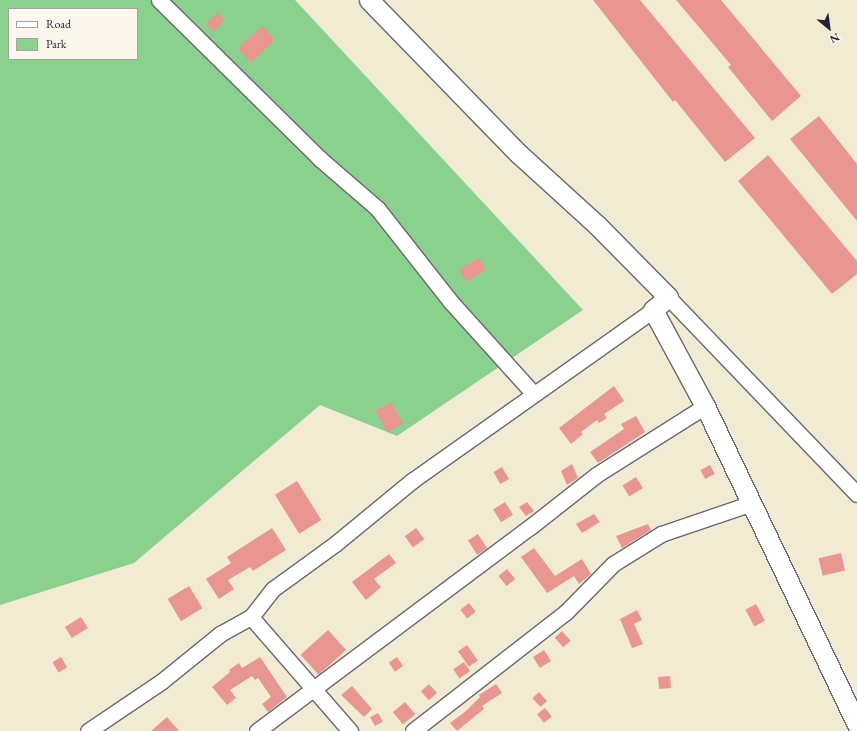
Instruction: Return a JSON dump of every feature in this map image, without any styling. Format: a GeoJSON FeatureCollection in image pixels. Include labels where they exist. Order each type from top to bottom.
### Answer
{"type":"FeatureCollection","features":[{"type":"Feature","properties":{"kind":"main road"},"geometry":{"type":"LineString","coordinates":[[369,0],[519,154],[597,225],[668,297],[653,310],[705,406],[857,725]]}},
{"type":"Feature","properties":{"kind":"street"},"geometry":{"type":"LineString","coordinates":[[159,0],[319,158],[377,208],[451,302],[533,393]]}},
{"type":"Feature","properties":{"kind":"street"},"geometry":{"type":"LineString","coordinates":[[668,297],[857,494]]}},
{"type":"Feature","properties":{"kind":"street"},"geometry":{"type":"LineString","coordinates":[[88,731],[107,727],[220,634],[251,617],[273,589],[334,544],[413,480],[533,393],[653,310]]}},
{"type":"Feature","properties":{"kind":"street"},"geometry":{"type":"LineString","coordinates":[[257,731],[530,527],[596,475],[705,406]]}},
{"type":"Feature","properties":{"kind":"street"},"geometry":{"type":"LineString","coordinates":[[413,731],[566,612],[613,564],[661,534],[752,503]]}},
{"type":"Feature","properties":{"kind":"street"},"geometry":{"type":"LineString","coordinates":[[251,617],[350,731]]}},
{"type":"Feature","properties":{"kind":"green space"},"geometry":{"type":"Polygon","coordinates":[[[0,0],[295,0],[583,310],[397,436],[320,405],[134,563],[0,605],[0,0]]]}},
{"type":"Feature","properties":{"kind":"building"},"geometry":{"type":"Polygon","coordinates":[[[593,0],[640,0],[755,138],[725,162],[675,100],[673,102],[593,0]]]}},
{"type":"Feature","properties":{"kind":"building"},"geometry":{"type":"Polygon","coordinates":[[[676,0],[721,0],[801,96],[772,121],[728,67],[731,65],[676,0]]]}},
{"type":"Feature","properties":{"kind":"building"},"geometry":{"type":"Polygon","coordinates":[[[217,13],[225,21],[213,32],[206,24],[217,13]]]}},
{"type":"Feature","properties":{"kind":"building"},"geometry":{"type":"Polygon","coordinates":[[[262,26],[275,40],[251,62],[238,49],[262,26]]]}},
{"type":"Feature","properties":{"kind":"building"},"geometry":{"type":"Polygon","coordinates":[[[819,116],[857,164],[857,221],[790,139],[819,116]]]}},
{"type":"Feature","properties":{"kind":"building"},"geometry":{"type":"Polygon","coordinates":[[[768,155],[857,261],[857,274],[832,294],[738,181],[768,155]]]}},
{"type":"Feature","properties":{"kind":"building"},"geometry":{"type":"Polygon","coordinates":[[[479,258],[486,270],[466,282],[459,270],[479,258]]]}},
{"type":"Feature","properties":{"kind":"building"},"geometry":{"type":"Polygon","coordinates":[[[614,386],[624,401],[604,414],[607,418],[599,423],[597,420],[581,432],[583,434],[571,444],[559,428],[614,386]]]}},
{"type":"Feature","properties":{"kind":"building"},"geometry":{"type":"Polygon","coordinates":[[[391,402],[403,424],[387,433],[375,411],[391,402]]]}},
{"type":"Feature","properties":{"kind":"building"},"geometry":{"type":"Polygon","coordinates":[[[636,416],[645,432],[598,463],[590,452],[624,429],[621,424],[636,416]]]}},
{"type":"Feature","properties":{"kind":"building"},"geometry":{"type":"Polygon","coordinates":[[[572,464],[578,478],[567,485],[561,471],[572,464]]]}},
{"type":"Feature","properties":{"kind":"building"},"geometry":{"type":"Polygon","coordinates":[[[710,465],[715,474],[705,479],[700,470],[710,465]]]}},
{"type":"Feature","properties":{"kind":"building"},"geometry":{"type":"Polygon","coordinates":[[[502,467],[509,479],[500,484],[493,472],[502,467]]]}},
{"type":"Feature","properties":{"kind":"building"},"geometry":{"type":"Polygon","coordinates":[[[636,477],[643,488],[629,497],[622,485],[636,477]]]}},
{"type":"Feature","properties":{"kind":"building"},"geometry":{"type":"Polygon","coordinates":[[[297,481],[321,520],[299,534],[275,495],[297,481]]]}},
{"type":"Feature","properties":{"kind":"building"},"geometry":{"type":"Polygon","coordinates":[[[505,502],[513,515],[501,522],[493,509],[505,502]]]}},
{"type":"Feature","properties":{"kind":"building"},"geometry":{"type":"Polygon","coordinates":[[[527,502],[534,511],[526,516],[519,507],[527,502]]]}},
{"type":"Feature","properties":{"kind":"building"},"geometry":{"type":"Polygon","coordinates":[[[594,514],[600,522],[582,533],[576,524],[594,514]]]}},
{"type":"Feature","properties":{"kind":"building"},"geometry":{"type":"Polygon","coordinates":[[[648,524],[651,530],[622,548],[616,536],[648,524]]]}},
{"type":"Feature","properties":{"kind":"building"},"geometry":{"type":"Polygon","coordinates":[[[272,528],[286,550],[253,571],[250,567],[228,580],[234,589],[219,599],[206,579],[231,563],[227,557],[272,528]]]}},
{"type":"Feature","properties":{"kind":"building"},"geometry":{"type":"Polygon","coordinates":[[[416,528],[424,539],[413,548],[405,536],[416,528]]]}},
{"type":"Feature","properties":{"kind":"building"},"geometry":{"type":"Polygon","coordinates":[[[478,534],[487,548],[477,555],[468,541],[478,534]]]}},
{"type":"Feature","properties":{"kind":"building"},"geometry":{"type":"Polygon","coordinates":[[[534,548],[555,576],[582,559],[591,574],[579,584],[574,576],[547,593],[521,557],[534,548]]]}},
{"type":"Feature","properties":{"kind":"building"},"geometry":{"type":"Polygon","coordinates":[[[841,553],[845,571],[823,576],[819,558],[841,553]]]}},
{"type":"Feature","properties":{"kind":"building"},"geometry":{"type":"Polygon","coordinates":[[[389,554],[396,563],[374,579],[381,587],[366,600],[352,582],[389,554]]]}},
{"type":"Feature","properties":{"kind":"building"},"geometry":{"type":"Polygon","coordinates":[[[507,569],[515,579],[507,586],[498,576],[507,569]]]}},
{"type":"Feature","properties":{"kind":"building"},"geometry":{"type":"Polygon","coordinates":[[[189,586],[202,608],[181,621],[168,599],[189,586]]]}},
{"type":"Feature","properties":{"kind":"building"},"geometry":{"type":"Polygon","coordinates":[[[469,603],[476,612],[467,618],[460,610],[469,603]]]}},
{"type":"Feature","properties":{"kind":"building"},"geometry":{"type":"Polygon","coordinates":[[[756,604],[765,621],[754,626],[745,610],[756,604]]]}},
{"type":"Feature","properties":{"kind":"building"},"geometry":{"type":"Polygon","coordinates":[[[637,610],[642,620],[634,624],[643,644],[632,648],[620,619],[637,610]]]}},
{"type":"Feature","properties":{"kind":"building"},"geometry":{"type":"Polygon","coordinates":[[[81,617],[88,628],[72,638],[65,627],[81,617]]]}},
{"type":"Feature","properties":{"kind":"building"},"geometry":{"type":"Polygon","coordinates":[[[328,630],[346,650],[319,675],[301,655],[328,630]]]}},
{"type":"Feature","properties":{"kind":"building"},"geometry":{"type":"Polygon","coordinates":[[[562,631],[571,641],[563,647],[555,638],[562,631]]]}},
{"type":"Feature","properties":{"kind":"building"},"geometry":{"type":"Polygon","coordinates":[[[467,645],[478,661],[469,667],[458,651],[467,645]]]}},
{"type":"Feature","properties":{"kind":"building"},"geometry":{"type":"Polygon","coordinates":[[[544,650],[551,661],[540,668],[533,657],[544,650]]]}},
{"type":"Feature","properties":{"kind":"building"},"geometry":{"type":"Polygon","coordinates":[[[61,657],[67,667],[59,672],[52,662],[61,657]]]}},
{"type":"Feature","properties":{"kind":"building"},"geometry":{"type":"Polygon","coordinates":[[[260,657],[287,697],[268,712],[262,704],[271,697],[258,678],[255,680],[252,676],[230,690],[236,698],[227,705],[212,687],[230,672],[229,670],[239,663],[242,668],[260,657]]]}},
{"type":"Feature","properties":{"kind":"building"},"geometry":{"type":"Polygon","coordinates":[[[397,657],[403,666],[395,672],[389,663],[397,657]]]}},
{"type":"Feature","properties":{"kind":"building"},"geometry":{"type":"Polygon","coordinates":[[[464,662],[470,671],[459,678],[453,669],[464,662]]]}},
{"type":"Feature","properties":{"kind":"building"},"geometry":{"type":"Polygon","coordinates":[[[670,676],[671,688],[659,689],[658,677],[670,676]]]}},
{"type":"Feature","properties":{"kind":"building"},"geometry":{"type":"Polygon","coordinates":[[[429,684],[437,693],[429,700],[421,691],[429,684]]]}},
{"type":"Feature","properties":{"kind":"building"},"geometry":{"type":"Polygon","coordinates":[[[496,684],[502,693],[482,706],[484,709],[457,731],[450,723],[466,711],[480,697],[479,695],[496,684]]]}},
{"type":"Feature","properties":{"kind":"building"},"geometry":{"type":"Polygon","coordinates":[[[352,686],[372,709],[364,717],[341,695],[352,686]]]}},
{"type":"Feature","properties":{"kind":"building"},"geometry":{"type":"Polygon","coordinates":[[[539,692],[547,701],[540,707],[532,698],[539,692]]]}},
{"type":"Feature","properties":{"kind":"building"},"geometry":{"type":"Polygon","coordinates":[[[405,702],[415,714],[403,725],[393,712],[405,702]]]}},
{"type":"Feature","properties":{"kind":"building"},"geometry":{"type":"Polygon","coordinates":[[[545,708],[552,717],[544,723],[537,714],[545,708]]]}},
{"type":"Feature","properties":{"kind":"building"},"geometry":{"type":"Polygon","coordinates":[[[378,713],[383,722],[375,726],[370,717],[378,713]]]}},
{"type":"Feature","properties":{"kind":"building"},"geometry":{"type":"Polygon","coordinates":[[[167,717],[179,731],[151,731],[167,717]]]}}]}
